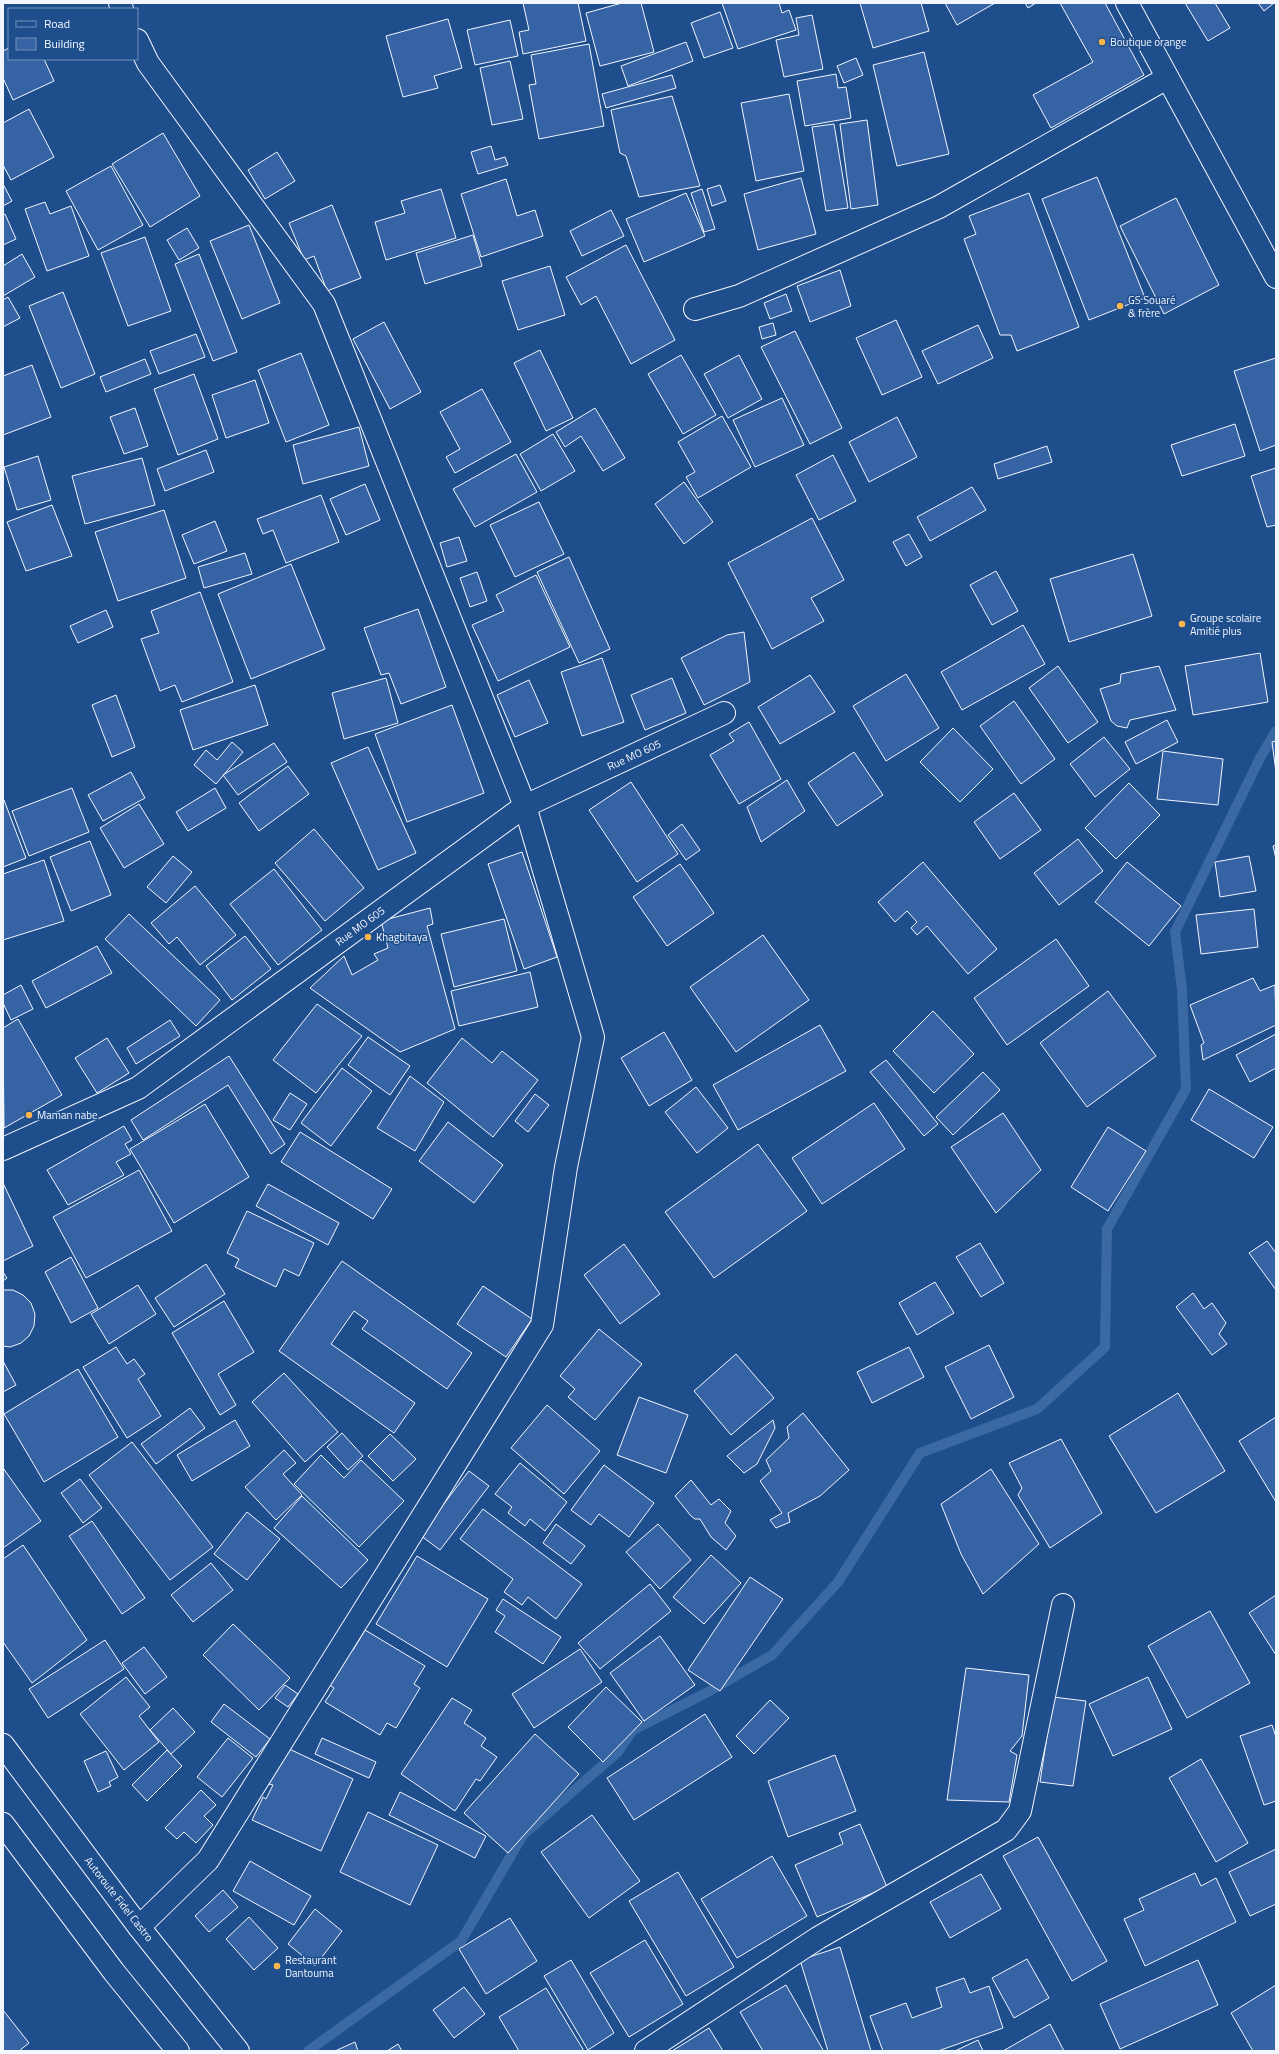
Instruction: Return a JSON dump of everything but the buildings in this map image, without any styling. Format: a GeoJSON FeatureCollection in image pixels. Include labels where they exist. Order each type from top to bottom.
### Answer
{"type":"FeatureCollection","features":[{"type":"Feature","properties":{"kind":"main road"},"geometry":{"type":"LineString","coordinates":[[1128,3],[1167,78],[1276,277]]}},
{"type":"Feature","properties":{"kind":"main road"},"geometry":{"type":"LineString","coordinates":[[138,42],[148,63],[324,304],[525,806],[593,1037],[566,1167],[542,1325],[208,1860],[139,1927]]}},
{"type":"Feature","properties":{"kind":"main road"},"geometry":{"type":"LineString","coordinates":[[696,309],[739,296],[939,207],[1167,78]]}},
{"type":"Feature","properties":{"kind":"main road","name":"Rue MO 605"},"geometry":{"type":"LineString","coordinates":[[3,1149],[138,1088],[525,806],[724,713]]}},
{"type":"Feature","properties":{"kind":"main road"},"geometry":{"type":"LineString","coordinates":[[646,2051],[818,1938],[1006,1830],[1020,1810],[1063,1605]]}},
{"type":"Feature","properties":{"kind":"main road","name":"Autoroute Fidel Castro"},"geometry":{"type":"LineString","coordinates":[[3,1746],[139,1927],[238,2051]]}},
{"type":"Feature","properties":{"kind":"main road"},"geometry":{"type":"LineString","coordinates":[[3,1824],[114,1972],[178,2051]]}},
{"type":"Feature","properties":{"kind":"waterway"},"geometry":{"type":"LineString","coordinates":[[308,2051],[461,1941],[523,1835],[618,1752],[633,1730],[708,1692],[772,1655],[838,1582],[920,1453],[1037,1409],[1105,1347],[1107,1229],[1186,1089],[1182,990],[1175,932],[1260,758],[1276,731]]}},
{"type":"Feature","properties":{"kind":"place","name":"Boutique orange"},"geometry":{"type":"Point","coordinates":[1102,42]}},
{"type":"Feature","properties":{"kind":"place","name":"GS Souaré & frère"},"geometry":{"type":"Point","coordinates":[1120,306]}},
{"type":"Feature","properties":{"kind":"place","name":"Groupe scolaire Amitié plus"},"geometry":{"type":"Point","coordinates":[1182,624]}},
{"type":"Feature","properties":{"kind":"place","name":"Khagbitaya"},"geometry":{"type":"Point","coordinates":[368,937]}},
{"type":"Feature","properties":{"kind":"place","name":"Maman nabe"},"geometry":{"type":"Point","coordinates":[29,1115]}},
{"type":"Feature","properties":{"kind":"place","name":"Restaurant Dantouma"},"geometry":{"type":"Point","coordinates":[277,1966]}}]}
